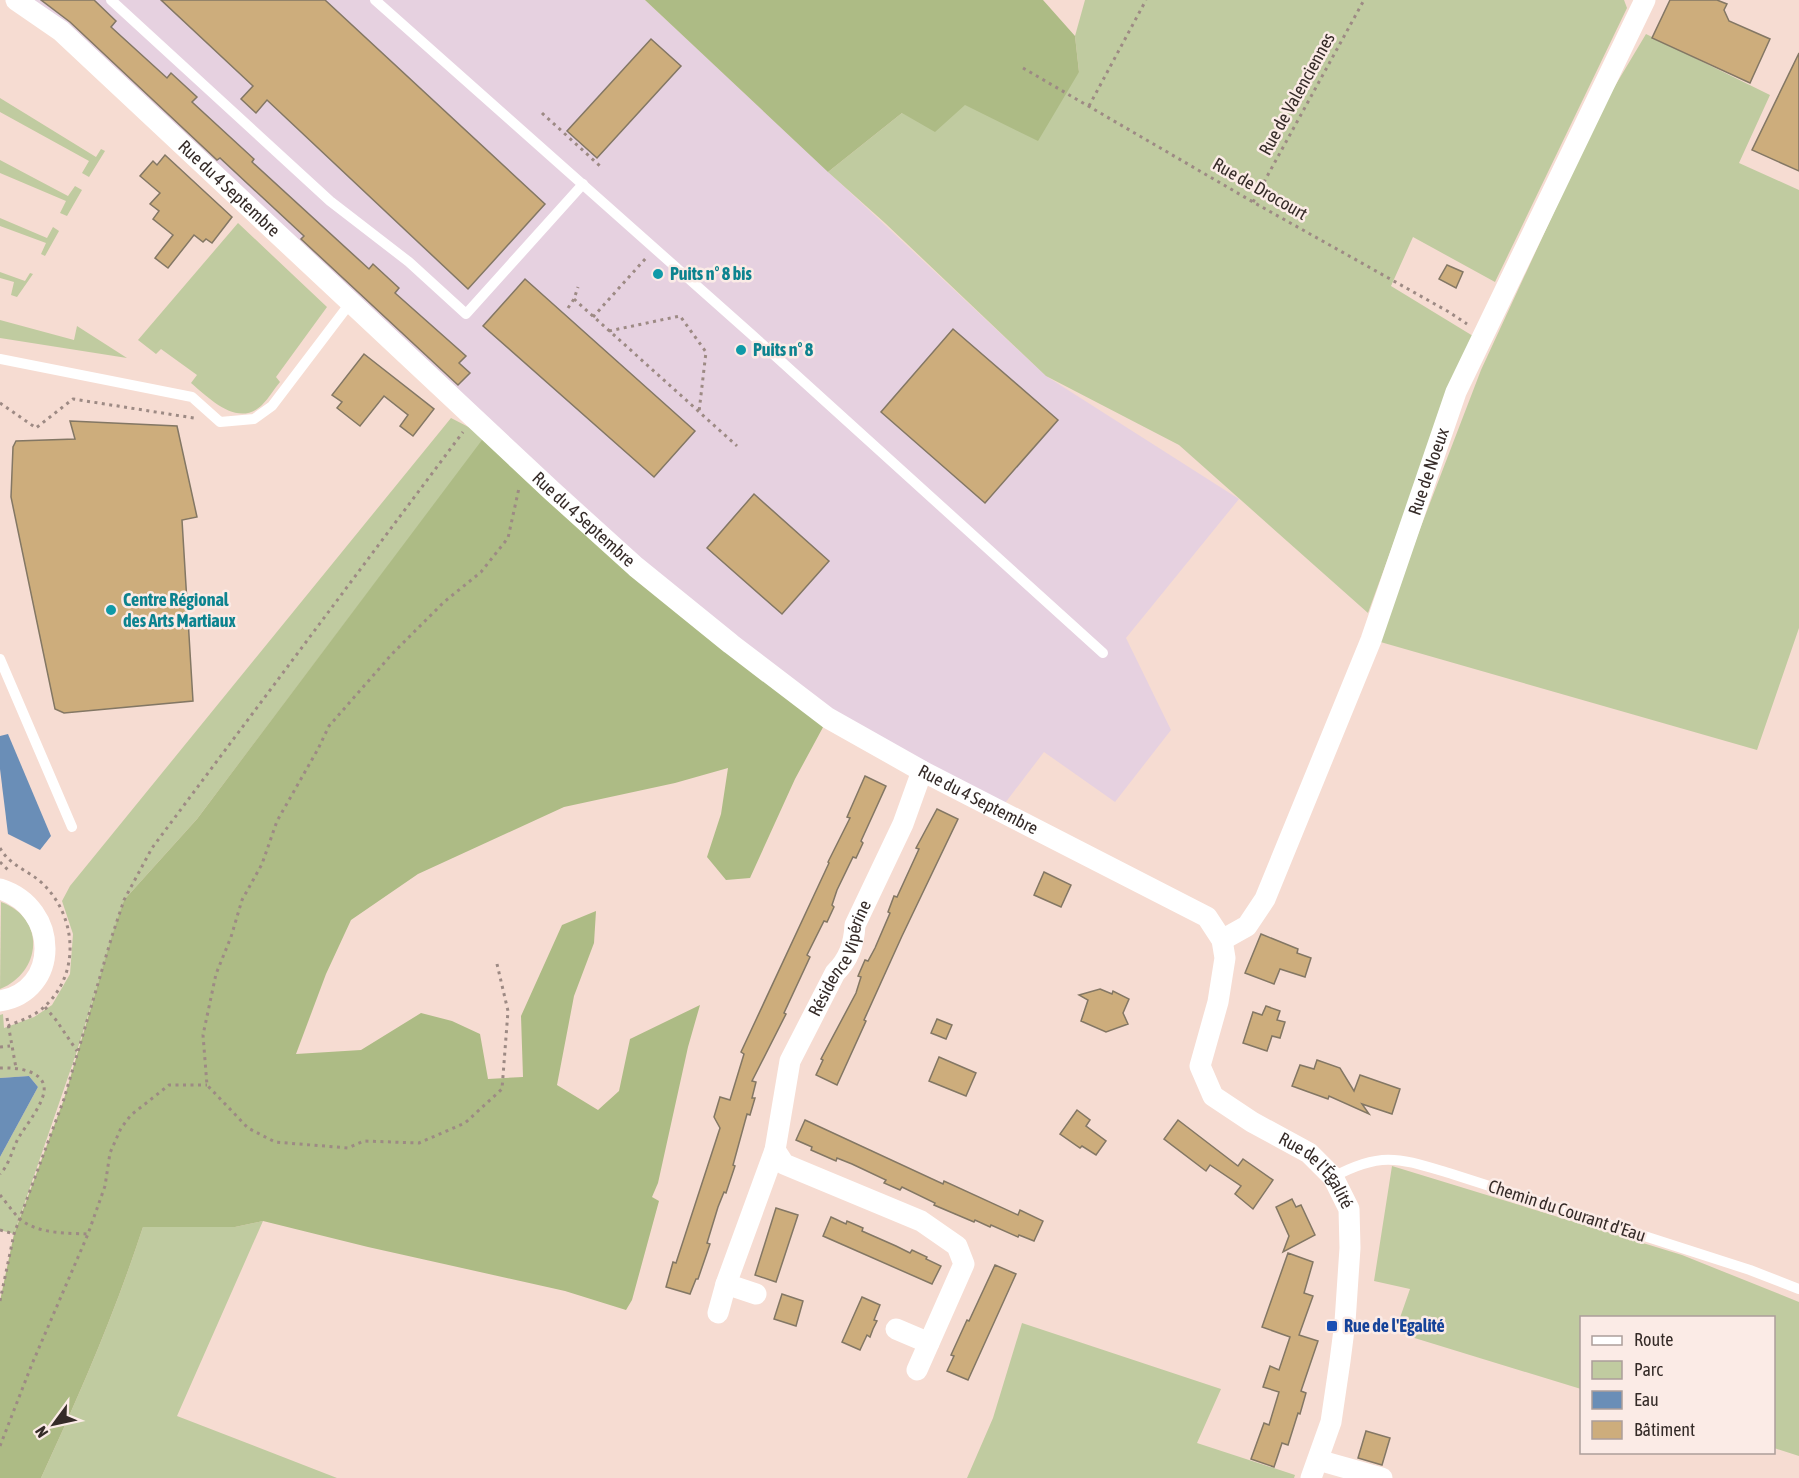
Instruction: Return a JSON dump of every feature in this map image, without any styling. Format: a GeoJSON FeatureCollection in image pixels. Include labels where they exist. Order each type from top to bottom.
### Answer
{"type":"FeatureCollection","features":[{"type":"Feature","properties":{"kind":"street","name":"Rue du 4 Septembre"},"geometry":{"type":"LineString","coordinates":[[16,0],[60,31],[524,466],[636,567],[731,644],[828,717],[922,771],[1207,917],[1222,940]]}},
{"type":"Feature","properties":{"kind":"street","name":"Rue de Noeux"},"geometry":{"type":"LineString","coordinates":[[1222,940],[1247,926],[1265,899],[1371,640],[1456,392],[1645,0]]}},
{"type":"Feature","properties":{"kind":"street","name":"Résidence Vipérine"},"geometry":{"type":"LineString","coordinates":[[718,1313],[726,1284],[775,1150],[790,1061],[835,973],[844,964],[854,941],[855,924],[903,824],[922,771]]}},
{"type":"Feature","properties":{"kind":"street"},"geometry":{"type":"LineString","coordinates":[[0,889],[19,897],[34,910],[42,926],[45,944],[43,962],[35,979],[22,992],[0,1001]]}},
{"type":"Feature","properties":{"kind":"street","name":"Rue de l'Égalité"},"geometry":{"type":"LineString","coordinates":[[1222,940],[1225,957],[1218,1002],[1200,1066],[1213,1096],[1251,1122],[1309,1154],[1334,1177],[1349,1209],[1350,1248],[1339,1371],[1331,1422],[1315,1469]]}},
{"type":"Feature","properties":{"kind":"street"},"geometry":{"type":"LineString","coordinates":[[775,1150],[784,1164],[921,1221],[957,1246],[964,1264],[917,1370]]}},
{"type":"Feature","properties":{"kind":"street"},"geometry":{"type":"LineString","coordinates":[[726,1284],[756,1294]]}},
{"type":"Feature","properties":{"kind":"street"},"geometry":{"type":"LineString","coordinates":[[896,1329],[929,1343]]}},
{"type":"Feature","properties":{"kind":"street"},"geometry":{"type":"LineString","coordinates":[[1315,1469],[1382,1478]]}},
{"type":"Feature","properties":{"kind":"lane"},"geometry":{"type":"LineString","coordinates":[[111,0],[330,201],[410,262],[466,314],[583,184]]}},
{"type":"Feature","properties":{"kind":"lane"},"geometry":{"type":"LineString","coordinates":[[375,0],[752,334],[1103,653]]}},
{"type":"Feature","properties":{"kind":"lane"},"geometry":{"type":"LineString","coordinates":[[0,359],[192,397],[220,422],[254,419],[272,406],[351,302]]}},
{"type":"Feature","properties":{"kind":"lane"},"geometry":{"type":"LineString","coordinates":[[0,659],[72,827]]}},
{"type":"Feature","properties":{"kind":"lane","name":"Chemin du Courant d'Eau"},"geometry":{"type":"LineString","coordinates":[[1334,1177],[1355,1165],[1379,1159],[1405,1160],[1738,1266],[1799,1289]]}},
{"type":"Feature","properties":{"kind":"path"},"geometry":{"type":"LineString","coordinates":[[1089,106],[1146,0]]}},
{"type":"Feature","properties":{"kind":"path","name":"Rue de Valenciennes"},"geometry":{"type":"LineString","coordinates":[[1253,202],[1364,0]]}},
{"type":"Feature","properties":{"kind":"path","name":"Rue de Drocourt"},"geometry":{"type":"LineString","coordinates":[[1023,68],[1253,202],[1449,312],[1483,335]]}},
{"type":"Feature","properties":{"kind":"path"},"geometry":{"type":"LineString","coordinates":[[542,113],[600,166]]}},
{"type":"Feature","properties":{"kind":"path"},"geometry":{"type":"LineString","coordinates":[[593,317],[649,255]]}},
{"type":"Feature","properties":{"kind":"path"},"geometry":{"type":"LineString","coordinates":[[568,308],[578,288]]}},
{"type":"Feature","properties":{"kind":"path"},"geometry":{"type":"LineString","coordinates":[[574,299],[737,446]]}},
{"type":"Feature","properties":{"kind":"path"},"geometry":{"type":"LineString","coordinates":[[609,331],[680,316],[706,351],[699,412]]}},
{"type":"Feature","properties":{"kind":"path"},"geometry":{"type":"LineString","coordinates":[[0,403],[36,428],[73,399],[220,422]]}},
{"type":"Feature","properties":{"kind":"path"},"geometry":{"type":"LineString","coordinates":[[0,1301],[14,1234],[64,1099],[124,900],[152,848],[473,419]]}},
{"type":"Feature","properties":{"kind":"path"},"geometry":{"type":"LineString","coordinates":[[497,964],[508,1011],[502,1089],[465,1123],[419,1143],[363,1141],[348,1148],[275,1143],[248,1128],[207,1085],[203,1035],[216,974],[231,937],[242,900],[262,864],[276,822],[318,749],[328,726],[392,654],[444,602],[481,572],[508,538],[524,466]]}},
{"type":"Feature","properties":{"kind":"path"},"geometry":{"type":"LineString","coordinates":[[28,986],[56,1020],[77,1051]]}},
{"type":"Feature","properties":{"kind":"path"},"geometry":{"type":"LineString","coordinates":[[0,1047],[10,1046],[16,1068]]}},
{"type":"Feature","properties":{"kind":"path"},"geometry":{"type":"LineString","coordinates":[[0,1068],[16,1068],[39,1077],[44,1093],[17,1140],[6,1168],[0,1174]]}},
{"type":"Feature","properties":{"kind":"path"},"geometry":{"type":"LineString","coordinates":[[0,1446],[32,1364],[88,1234],[105,1186],[110,1153],[121,1128],[131,1115],[170,1085],[207,1085]]}},
{"type":"Feature","properties":{"kind":"path"},"geometry":{"type":"LineString","coordinates":[[0,1195],[20,1218],[31,1226],[56,1233],[88,1234]]}},
{"type":"Feature","properties":{"kind":"path"},"geometry":{"type":"LineString","coordinates":[[0,1230],[14,1234]]}},
{"type":"Feature","properties":{"kind":"shaded area"},"geometry":{"type":"Polygon","coordinates":[[[16,0],[645,0],[1046,376],[1239,499],[1126,638],[1171,730],[1115,802],[1044,752],[999,811],[922,771],[731,644],[16,0]]]}},
{"type":"Feature","properties":{"kind":"green space"},"geometry":{"type":"Polygon","coordinates":[[[645,0],[1043,0],[1075,36],[1079,72],[1038,141],[965,105],[935,132],[902,113],[828,172],[645,0]]]}},
{"type":"Feature","properties":{"kind":"green space"},"geometry":{"type":"Polygon","coordinates":[[[1085,0],[1624,0],[1627,8],[1495,282],[1413,237],[1391,286],[1473,336],[1442,410],[1368,613],[1179,445],[1046,376],[828,172],[902,113],[965,105],[1079,72],[1075,36],[1085,0]]]}},
{"type":"Feature","properties":{"kind":"green space"},"geometry":{"type":"Polygon","coordinates":[[[1646,34],[1770,95],[1739,163],[1799,190],[1799,628],[1757,750],[1377,641],[1481,370],[1603,106],[1646,34]]]}},
{"type":"Feature","properties":{"kind":"green space"},"geometry":{"type":"Polygon","coordinates":[[[0,98],[96,157],[101,149],[105,151],[89,177],[82,173],[89,161],[0,112],[0,98]]]}},
{"type":"Feature","properties":{"kind":"green space"},"geometry":{"type":"Polygon","coordinates":[[[0,160],[68,196],[75,186],[82,190],[67,216],[60,213],[66,201],[0,173],[0,160]]]}},
{"type":"Feature","properties":{"kind":"green space"},"geometry":{"type":"Polygon","coordinates":[[[0,218],[47,238],[53,227],[59,231],[45,256],[41,254],[46,243],[0,226],[0,218]]]}},
{"type":"Feature","properties":{"kind":"green space"},"geometry":{"type":"Polygon","coordinates":[[[238,223],[327,307],[276,377],[280,382],[267,399],[253,411],[243,414],[225,409],[215,403],[191,383],[197,375],[161,349],[156,354],[138,340],[238,223]]]}},
{"type":"Feature","properties":{"kind":"green space"},"geometry":{"type":"Polygon","coordinates":[[[0,272],[25,281],[30,273],[33,274],[17,297],[11,295],[14,282],[0,278],[0,272]]]}},
{"type":"Feature","properties":{"kind":"green space"},"geometry":{"type":"Polygon","coordinates":[[[0,320],[74,340],[77,326],[127,358],[0,338],[0,320]]]}},
{"type":"Feature","properties":{"kind":"green space"},"geometry":{"type":"Polygon","coordinates":[[[451,418],[486,436],[197,819],[124,900],[77,1051],[14,1234],[0,1230],[0,1157],[38,1087],[29,1076],[0,1078],[0,1015],[3,1014],[4,1028],[34,1017],[52,1005],[70,974],[73,934],[62,901],[70,886],[451,418]]]}},
{"type":"Feature","properties":{"kind":"green space"},"geometry":{"type":"Polygon","coordinates":[[[488,432],[828,718],[795,779],[750,878],[726,880],[707,857],[721,814],[728,768],[675,783],[564,807],[418,874],[351,920],[326,974],[296,1054],[361,1050],[421,1013],[452,1021],[480,1034],[488,1079],[523,1077],[521,1016],[562,925],[596,911],[594,943],[574,996],[557,1085],[598,1110],[619,1091],[630,1039],[700,1005],[688,1047],[658,1183],[652,1197],[659,1201],[632,1300],[626,1310],[565,1291],[263,1221],[235,1227],[143,1227],[96,1354],[41,1478],[0,1478],[0,1301],[14,1234],[64,1099],[124,900],[197,819],[488,432]]]}},
{"type":"Feature","properties":{"kind":"green space"},"geometry":{"type":"Polygon","coordinates":[[[1,902],[16,910],[26,920],[32,932],[33,945],[31,958],[24,970],[14,981],[0,989],[1,902]]]}},
{"type":"Feature","properties":{"kind":"green space"},"geometry":{"type":"Polygon","coordinates":[[[1392,1166],[1682,1255],[1799,1302],[1799,1456],[1775,1448],[1775,1316],[1580,1316],[1580,1389],[1395,1332],[1410,1289],[1374,1281],[1392,1166]]]}},
{"type":"Feature","properties":{"kind":"green space"},"geometry":{"type":"Polygon","coordinates":[[[263,1221],[177,1416],[337,1478],[41,1478],[96,1354],[143,1227],[235,1227],[263,1221]]]}},
{"type":"Feature","properties":{"kind":"green space"},"geometry":{"type":"Polygon","coordinates":[[[1022,1323],[1221,1389],[1197,1443],[1295,1475],[1294,1478],[967,1478],[993,1418],[1022,1323]]]}},
{"type":"Feature","properties":{"kind":"water"},"geometry":{"type":"Polygon","coordinates":[[[8,734],[51,836],[40,850],[8,834],[0,769],[0,736],[8,734]]]}},
{"type":"Feature","properties":{"kind":"water"},"geometry":{"type":"Polygon","coordinates":[[[29,1076],[38,1087],[0,1157],[0,1078],[29,1076]]]}},
{"type":"Feature","properties":{"kind":"building"},"geometry":{"type":"Polygon","coordinates":[[[41,0],[94,0],[116,21],[111,27],[167,78],[171,73],[197,97],[192,102],[254,159],[252,162],[369,269],[373,264],[399,288],[395,293],[466,356],[459,363],[470,373],[458,385],[301,239],[304,236],[220,158],[217,160],[70,22],[41,0]]]}},
{"type":"Feature","properties":{"kind":"building"},"geometry":{"type":"Polygon","coordinates":[[[161,0],[325,0],[545,204],[468,289],[267,100],[256,113],[241,99],[253,86],[161,0]]]}},
{"type":"Feature","properties":{"kind":"building"},"geometry":{"type":"Polygon","coordinates":[[[1670,0],[1717,0],[1727,4],[1724,10],[1729,21],[1770,39],[1750,83],[1652,38],[1670,0]]]}},
{"type":"Feature","properties":{"kind":"building"},"geometry":{"type":"Polygon","coordinates":[[[651,39],[681,66],[597,158],[567,131],[651,39]]]}},
{"type":"Feature","properties":{"kind":"building"},"geometry":{"type":"Polygon","coordinates":[[[1799,53],[1799,171],[1752,150],[1799,53]]]}},
{"type":"Feature","properties":{"kind":"building"},"geometry":{"type":"Polygon","coordinates":[[[165,155],[232,217],[212,243],[206,239],[203,242],[194,235],[168,268],[155,258],[173,235],[153,219],[159,211],[150,204],[160,193],[140,176],[153,161],[157,165],[165,155]]]}},
{"type":"Feature","properties":{"kind":"building"},"geometry":{"type":"Polygon","coordinates":[[[1447,265],[1463,272],[1456,288],[1439,279],[1447,265]]]}},
{"type":"Feature","properties":{"kind":"building"},"geometry":{"type":"Polygon","coordinates":[[[525,279],[695,431],[654,477],[483,326],[525,279]]]}},
{"type":"Feature","properties":{"kind":"building"},"geometry":{"type":"Polygon","coordinates":[[[953,329],[1058,420],[985,503],[881,412],[953,329]]]}},
{"type":"Feature","properties":{"kind":"building"},"geometry":{"type":"Polygon","coordinates":[[[364,354],[434,409],[413,436],[400,426],[408,415],[384,396],[360,426],[337,408],[342,402],[332,395],[364,354]]]}},
{"type":"Feature","properties":{"kind":"building","name":"Centre Régional des Arts Martiaux"},"geometry":{"type":"Polygon","coordinates":[[[70,421],[177,426],[197,517],[182,520],[193,701],[64,713],[55,709],[11,497],[13,447],[16,441],[75,439],[70,421]]]}},
{"type":"Feature","properties":{"kind":"building"},"geometry":{"type":"Polygon","coordinates":[[[754,494],[829,561],[782,614],[707,548],[754,494]]]}},
{"type":"Feature","properties":{"kind":"building"},"geometry":{"type":"Polygon","coordinates":[[[865,776],[886,786],[861,841],[863,843],[856,858],[853,857],[837,890],[832,905],[834,907],[827,922],[824,921],[807,955],[810,957],[784,1013],[786,1014],[752,1081],[756,1082],[752,1098],[755,1098],[750,1115],[747,1114],[733,1165],[735,1166],[726,1193],[724,1192],[718,1207],[707,1243],[710,1244],[698,1279],[690,1294],[666,1287],[720,1128],[714,1117],[720,1097],[730,1100],[744,1054],[741,1052],[850,818],[847,817],[865,776]]]}},
{"type":"Feature","properties":{"kind":"building"},"geometry":{"type":"Polygon","coordinates":[[[937,809],[958,819],[902,936],[837,1085],[816,1075],[823,1060],[821,1059],[856,993],[861,977],[858,976],[865,960],[868,961],[875,948],[890,913],[888,912],[894,896],[897,897],[919,849],[916,848],[937,809]]]}},
{"type":"Feature","properties":{"kind":"building"},"geometry":{"type":"Polygon","coordinates":[[[1044,872],[1071,885],[1061,907],[1034,895],[1044,872]]]}},
{"type":"Feature","properties":{"kind":"building"},"geometry":{"type":"Polygon","coordinates":[[[1261,934],[1298,949],[1297,953],[1311,958],[1305,977],[1280,969],[1274,984],[1245,973],[1261,934]]]}},
{"type":"Feature","properties":{"kind":"building"},"geometry":{"type":"Polygon","coordinates":[[[1100,989],[1112,994],[1113,991],[1129,999],[1123,1013],[1128,1024],[1106,1032],[1081,1021],[1088,1000],[1079,995],[1100,989]]]}},
{"type":"Feature","properties":{"kind":"building"},"geometry":{"type":"Polygon","coordinates":[[[1266,1006],[1280,1011],[1277,1020],[1285,1022],[1280,1038],[1272,1036],[1267,1051],[1243,1043],[1253,1012],[1262,1015],[1266,1006]]]}},
{"type":"Feature","properties":{"kind":"building"},"geometry":{"type":"Polygon","coordinates":[[[937,1019],[952,1025],[946,1039],[931,1033],[937,1019]]]}},
{"type":"Feature","properties":{"kind":"building"},"geometry":{"type":"Polygon","coordinates":[[[939,1057],[976,1073],[966,1096],[929,1081],[939,1057]]]}},
{"type":"Feature","properties":{"kind":"building"},"geometry":{"type":"Polygon","coordinates":[[[1317,1060],[1340,1068],[1354,1091],[1360,1075],[1400,1089],[1392,1114],[1362,1104],[1369,1114],[1329,1096],[1328,1099],[1292,1086],[1300,1065],[1314,1069],[1317,1060]]]}},
{"type":"Feature","properties":{"kind":"building"},"geometry":{"type":"Polygon","coordinates":[[[1077,1110],[1090,1120],[1086,1126],[1106,1141],[1096,1155],[1082,1146],[1080,1148],[1060,1134],[1077,1110]]]}},
{"type":"Feature","properties":{"kind":"building"},"geometry":{"type":"Polygon","coordinates":[[[805,1120],[943,1184],[944,1181],[1018,1215],[1020,1210],[1043,1221],[1034,1241],[1019,1235],[1018,1237],[991,1225],[990,1227],[975,1220],[974,1222],[934,1205],[935,1203],[902,1187],[900,1190],[884,1183],[886,1180],[852,1164],[837,1158],[836,1161],[811,1150],[812,1147],[796,1140],[805,1120]]]}},
{"type":"Feature","properties":{"kind":"building"},"geometry":{"type":"Polygon","coordinates":[[[1178,1120],[1238,1166],[1243,1159],[1273,1180],[1253,1209],[1235,1194],[1241,1186],[1210,1165],[1206,1171],[1164,1139],[1178,1120]]]}},
{"type":"Feature","properties":{"kind":"building"},"geometry":{"type":"Polygon","coordinates":[[[1292,1199],[1296,1207],[1301,1205],[1315,1235],[1283,1252],[1289,1236],[1276,1207],[1292,1199]]]}},
{"type":"Feature","properties":{"kind":"building"},"geometry":{"type":"Polygon","coordinates":[[[776,1208],[798,1215],[776,1282],[755,1275],[776,1208]]]}},
{"type":"Feature","properties":{"kind":"building"},"geometry":{"type":"Polygon","coordinates":[[[831,1217],[863,1228],[862,1231],[910,1253],[912,1250],[941,1266],[932,1284],[823,1236],[831,1217]]]}},
{"type":"Feature","properties":{"kind":"building"},"geometry":{"type":"Polygon","coordinates":[[[1288,1253],[1313,1262],[1304,1293],[1313,1296],[1299,1335],[1318,1341],[1301,1391],[1306,1393],[1300,1414],[1298,1413],[1288,1445],[1282,1443],[1274,1467],[1251,1459],[1264,1423],[1269,1425],[1279,1392],[1263,1387],[1270,1366],[1279,1370],[1290,1337],[1262,1327],[1288,1253]]]}},
{"type":"Feature","properties":{"kind":"building"},"geometry":{"type":"Polygon","coordinates":[[[995,1265],[1016,1274],[968,1380],[947,1371],[954,1356],[951,1355],[995,1265]]]}},
{"type":"Feature","properties":{"kind":"building"},"geometry":{"type":"Polygon","coordinates":[[[782,1294],[803,1301],[796,1326],[774,1319],[782,1294]]]}},
{"type":"Feature","properties":{"kind":"building"},"geometry":{"type":"Polygon","coordinates":[[[862,1297],[880,1305],[874,1320],[877,1321],[870,1337],[867,1335],[860,1350],[842,1342],[862,1297]]]}},
{"type":"Feature","properties":{"kind":"building"},"geometry":{"type":"Polygon","coordinates":[[[1366,1431],[1390,1438],[1382,1465],[1358,1458],[1366,1431]]]}},
{"type":"Feature","properties":{"kind":"place","name":"Puits n° 8 bis"},"geometry":{"type":"Point","coordinates":[658,274]}},
{"type":"Feature","properties":{"kind":"place","name":"Puits n° 8"},"geometry":{"type":"Point","coordinates":[741,350]}},
{"type":"Feature","properties":{"kind":"place","name":"Centre Régional des Arts Martiaux"},"geometry":{"type":"Point","coordinates":[111,610]}},
{"type":"Feature","properties":{"kind":"place","name":"Rue de l'Egalité"},"geometry":{"type":"Point","coordinates":[1332,1326]}}]}
